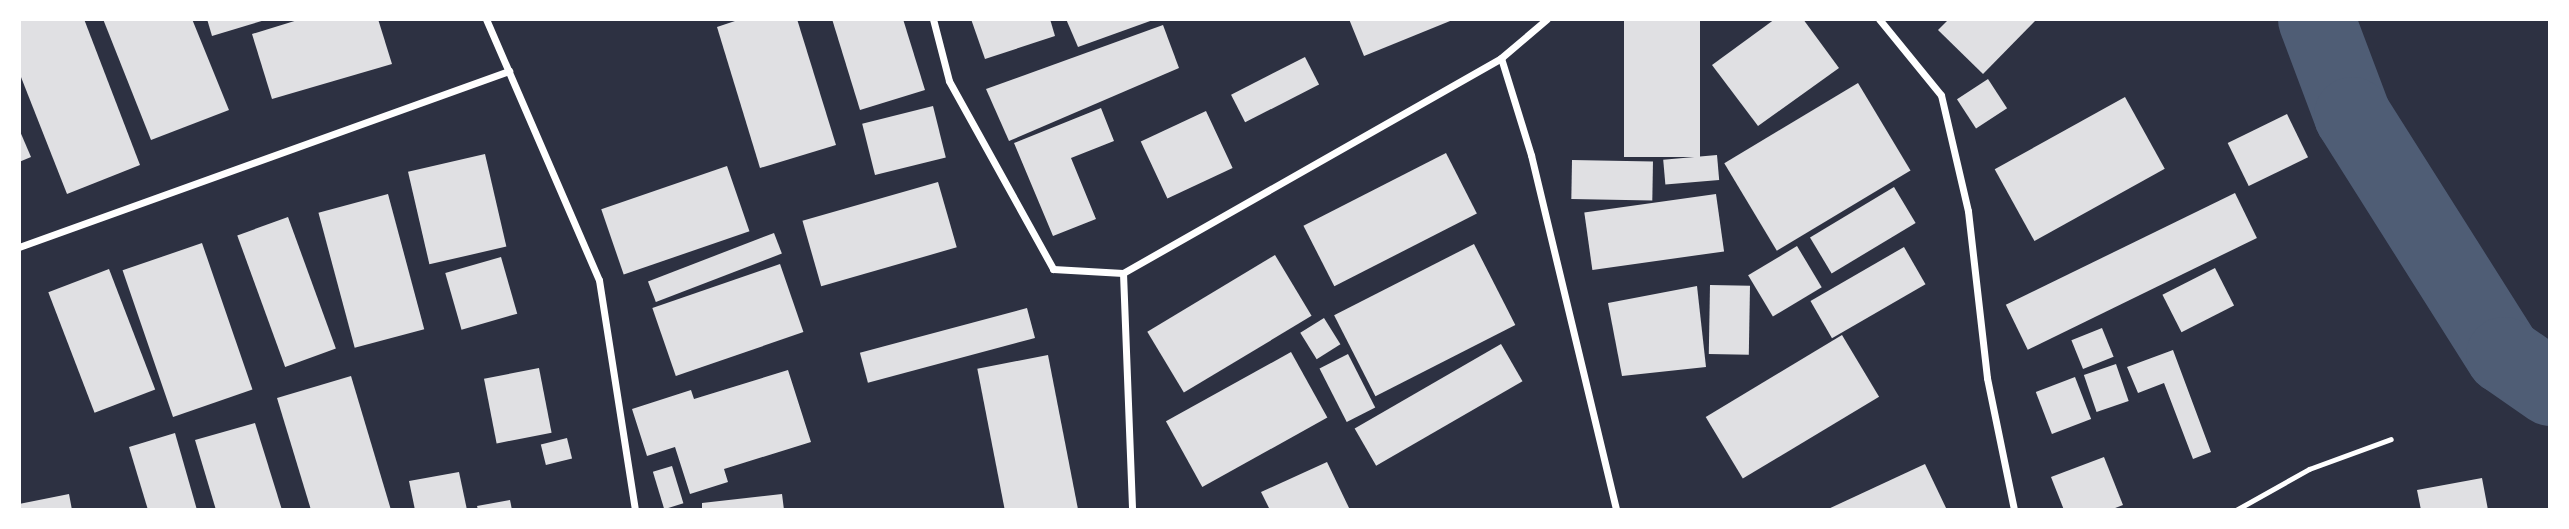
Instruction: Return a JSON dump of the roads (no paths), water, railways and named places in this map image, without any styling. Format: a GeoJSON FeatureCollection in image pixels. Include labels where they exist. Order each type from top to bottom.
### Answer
{"type":"FeatureCollection","features":[{"type":"Feature","properties":{"kind":"street"},"geometry":{"type":"LineString","coordinates":[[486,19],[599,280],[635,510]]}},
{"type":"Feature","properties":{"kind":"street"},"geometry":{"type":"LineString","coordinates":[[933,19],[949,81],[1053,269],[1122,273],[1501,58],[1548,19]]}},
{"type":"Feature","properties":{"kind":"street"},"geometry":{"type":"LineString","coordinates":[[1879,19],[1941,95],[1968,211],[1987,377],[2014,510]]}},
{"type":"Feature","properties":{"kind":"street"},"geometry":{"type":"LineString","coordinates":[[1501,58],[1531,155],[1616,510]]}},
{"type":"Feature","properties":{"kind":"street"},"geometry":{"type":"LineString","coordinates":[[19,247],[509,71]]}},
{"type":"Feature","properties":{"kind":"street"},"geometry":{"type":"LineString","coordinates":[[1122,273],[1132,510]]}},
{"type":"Feature","properties":{"kind":"lane"},"geometry":{"type":"LineString","coordinates":[[2236,510],[2309,469],[2391,439]]}},
{"type":"Feature","properties":{"kind":"waterway"},"geometry":{"type":"LineString","coordinates":[[2316,19],[2352,115],[2504,355],[2550,387]]}}]}
